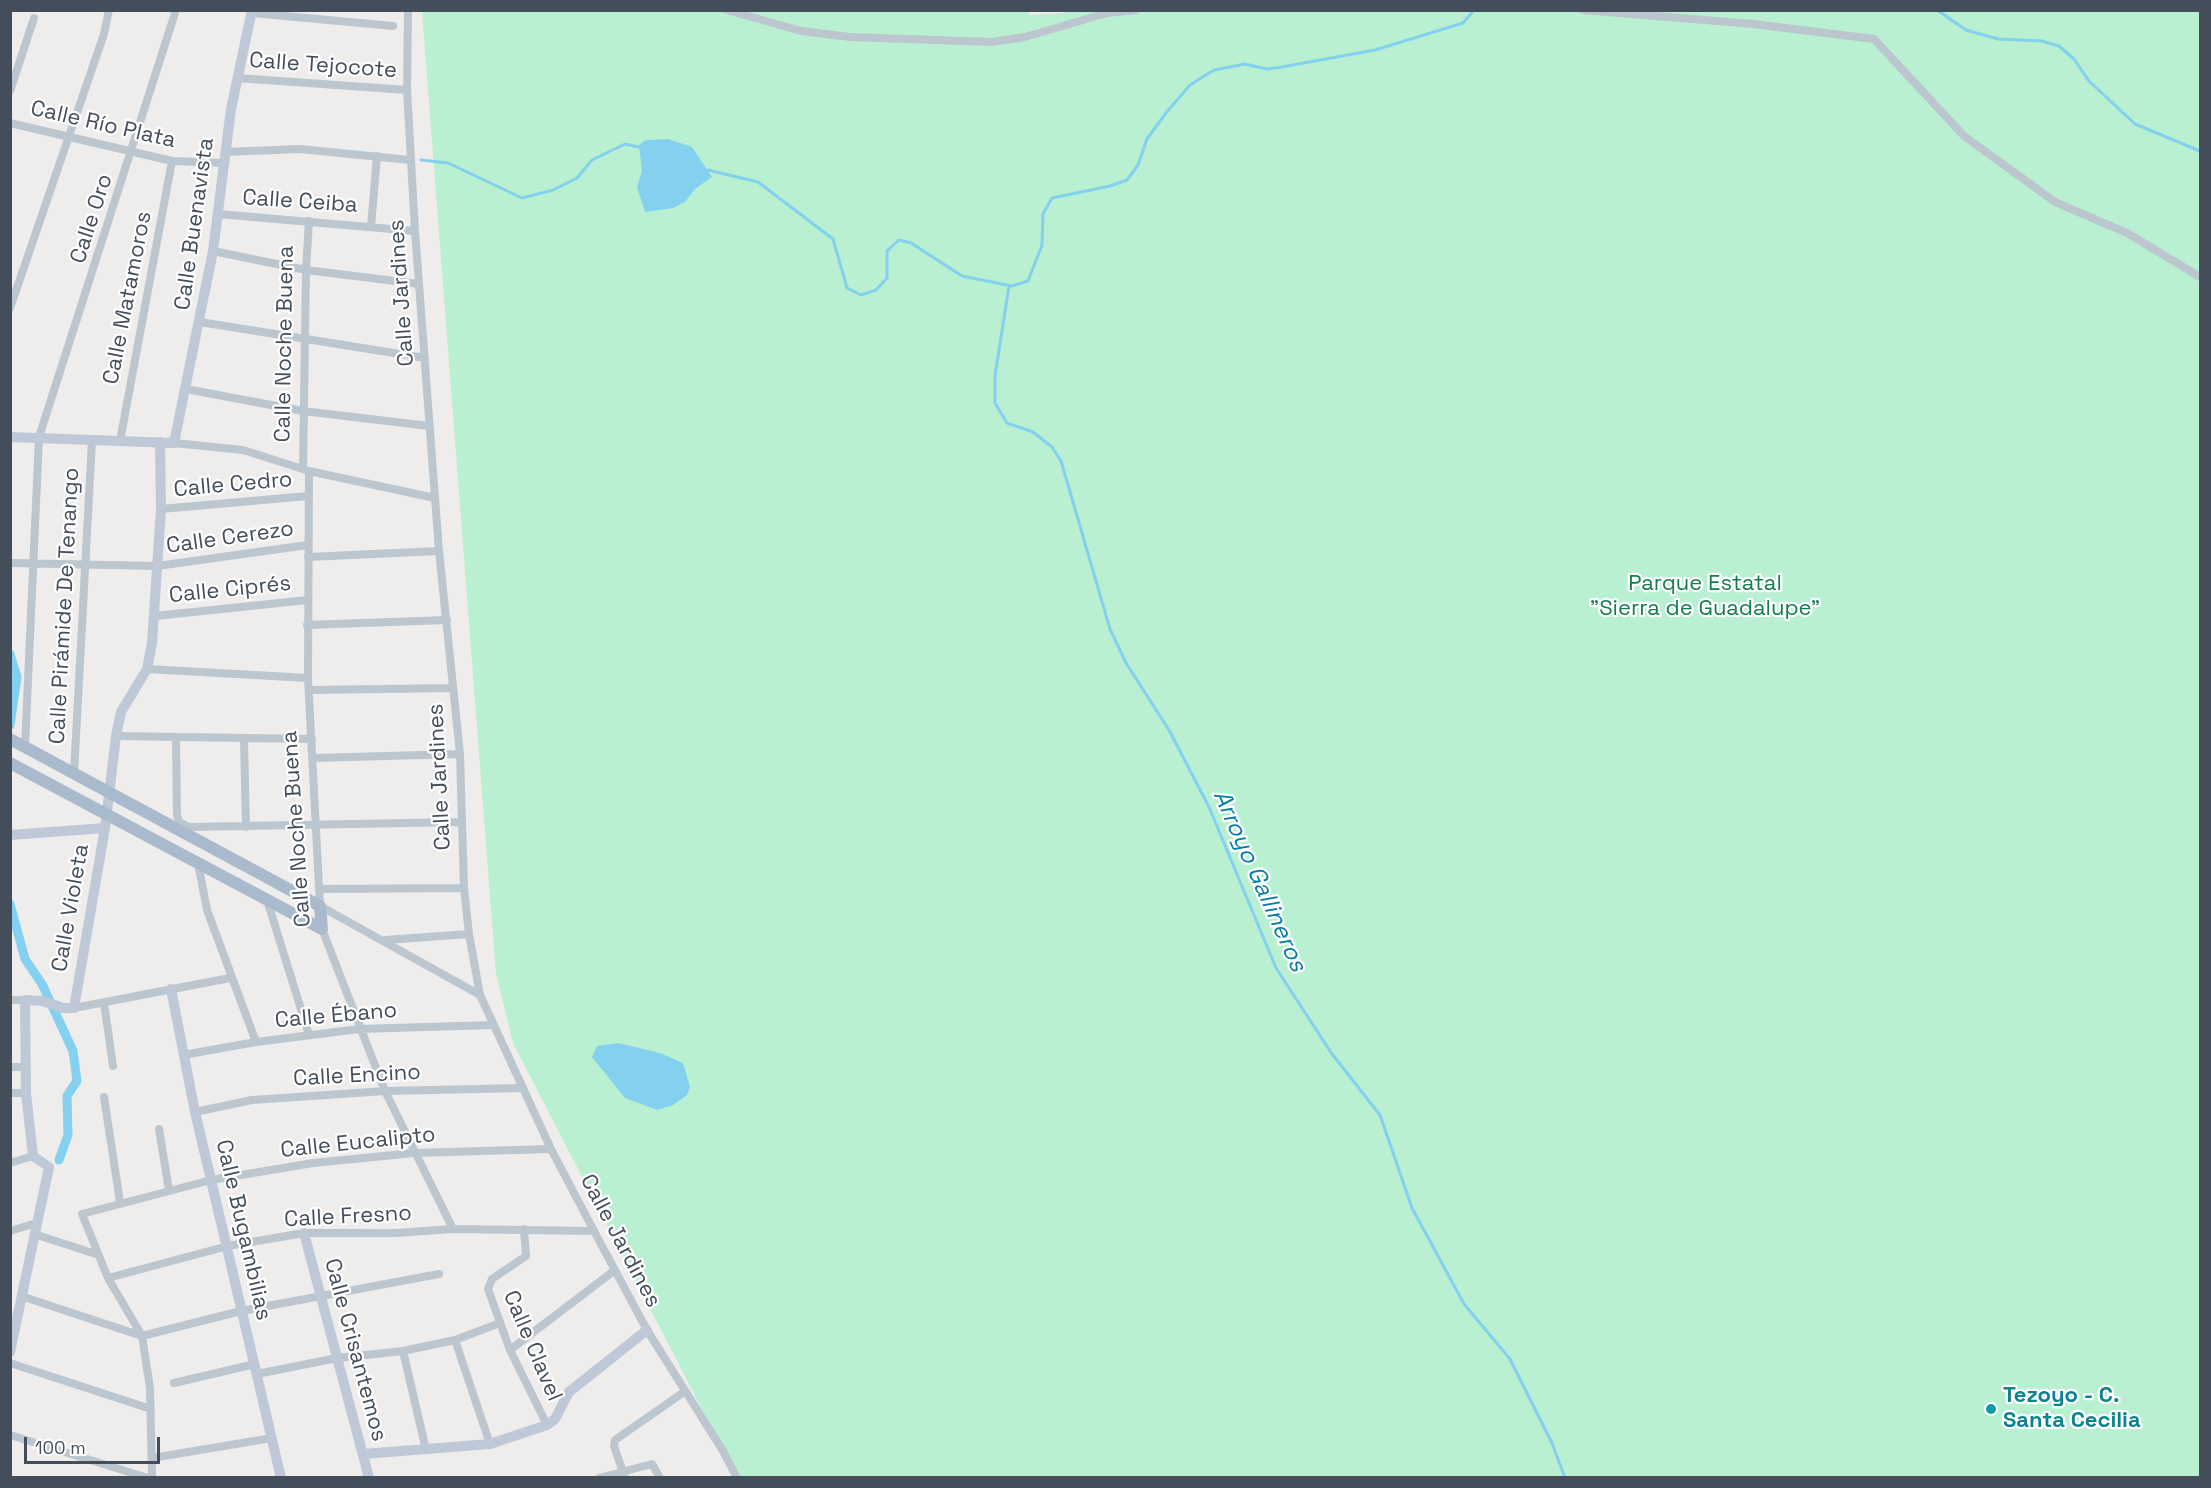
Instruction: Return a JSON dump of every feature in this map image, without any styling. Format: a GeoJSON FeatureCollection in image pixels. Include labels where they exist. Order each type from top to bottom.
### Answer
{"type":"FeatureCollection","features":[{"type":"Feature","properties":{"kind":"main road"},"geometry":{"type":"LineString","coordinates":[[10,739],[320,906]]}},
{"type":"Feature","properties":{"kind":"main road"},"geometry":{"type":"LineString","coordinates":[[10,763],[322,929]]}},
{"type":"Feature","properties":{"kind":"main road","name":"Calle Noche Buena"},"geometry":{"type":"LineString","coordinates":[[320,906],[322,929]]}},
{"type":"Feature","properties":{"kind":"street"},"geometry":{"type":"LineString","coordinates":[[10,308],[104,34],[109,10]]}},
{"type":"Feature","properties":{"kind":"street","name":"Calle Oro"},"geometry":{"type":"LineString","coordinates":[[25,747],[31,563],[39,437],[133,152],[176,10]]}},
{"type":"Feature","properties":{"kind":"street","name":"Calle Jardines"},"geometry":{"type":"LineString","coordinates":[[408,10],[407,90],[410,160],[429,426],[439,551],[460,754],[464,888],[469,934],[480,995],[551,1149],[594,1231],[647,1330],[723,1451],[737,1478]]}},
{"type":"Feature","properties":{"kind":"street"},"geometry":{"type":"LineString","coordinates":[[727,10],[801,31],[850,37],[992,42],[1025,37],[1107,13],[1136,10]]}},
{"type":"Feature","properties":{"kind":"street"},"geometry":{"type":"LineString","coordinates":[[1583,10],[1754,24],[1874,39],[1964,136],[2055,202],[2127,233],[2200,277]]}},
{"type":"Feature","properties":{"kind":"street"},"geometry":{"type":"LineString","coordinates":[[252,12],[393,26]]}},
{"type":"Feature","properties":{"kind":"street","name":"Calle Buenavista"},"geometry":{"type":"LineString","coordinates":[[174,443],[213,252],[237,78],[252,12]]}},
{"type":"Feature","properties":{"kind":"street"},"geometry":{"type":"LineString","coordinates":[[10,91],[34,18]]}},
{"type":"Feature","properties":{"kind":"street","name":"Calle Tejocote"},"geometry":{"type":"LineString","coordinates":[[237,78],[407,90]]}},
{"type":"Feature","properties":{"kind":"street","name":"Calle Río Plata"},"geometry":{"type":"LineString","coordinates":[[11,126],[172,161],[225,158],[300,148],[410,160]]}},
{"type":"Feature","properties":{"kind":"street"},"geometry":{"type":"LineString","coordinates":[[371,226],[377,156]]}},
{"type":"Feature","properties":{"kind":"street","name":"Calle Matamoros"},"geometry":{"type":"LineString","coordinates":[[120,441],[172,161]]}},
{"type":"Feature","properties":{"kind":"street","name":"Calle Ceiba"},"geometry":{"type":"LineString","coordinates":[[218,214],[415,231]]}},
{"type":"Feature","properties":{"kind":"street","name":"Calle Noche Buena"},"geometry":{"type":"LineString","coordinates":[[309,221],[303,411],[308,496],[308,678],[320,906]]}},
{"type":"Feature","properties":{"kind":"street"},"geometry":{"type":"LineString","coordinates":[[213,252],[306,270],[419,284]]}},
{"type":"Feature","properties":{"kind":"street"},"geometry":{"type":"LineString","coordinates":[[200,322],[425,358]]}},
{"type":"Feature","properties":{"kind":"street"},"geometry":{"type":"LineString","coordinates":[[186,389],[303,411],[429,426]]}},
{"type":"Feature","properties":{"kind":"street"},"geometry":{"type":"LineString","coordinates":[[10,437],[160,442],[243,450],[306,470],[435,498]]}},
{"type":"Feature","properties":{"kind":"street","name":"Calle Pirámide De Tenango"},"geometry":{"type":"LineString","coordinates":[[74,773],[92,441]]}},
{"type":"Feature","properties":{"kind":"street"},"geometry":{"type":"LineString","coordinates":[[106,814],[121,712],[147,669],[155,616],[161,509],[160,442]]}},
{"type":"Feature","properties":{"kind":"street","name":"Calle Cedro"},"geometry":{"type":"LineString","coordinates":[[161,509],[308,496]]}},
{"type":"Feature","properties":{"kind":"street","name":"Calle Cerezo"},"geometry":{"type":"LineString","coordinates":[[10,563],[157,566],[308,545]]}},
{"type":"Feature","properties":{"kind":"street","name":"Calle Cerezo"},"geometry":{"type":"LineString","coordinates":[[308,557],[439,551]]}},
{"type":"Feature","properties":{"kind":"street","name":"Calle Ciprés"},"geometry":{"type":"LineString","coordinates":[[155,616],[308,600]]}},
{"type":"Feature","properties":{"kind":"street","name":"Calle Ciprés"},"geometry":{"type":"LineString","coordinates":[[307,625],[447,620]]}},
{"type":"Feature","properties":{"kind":"street"},"geometry":{"type":"LineString","coordinates":[[147,669],[308,678]]}},
{"type":"Feature","properties":{"kind":"street"},"geometry":{"type":"LineString","coordinates":[[310,690],[453,688]]}},
{"type":"Feature","properties":{"kind":"street"},"geometry":{"type":"LineString","coordinates":[[116,736],[312,739]]}},
{"type":"Feature","properties":{"kind":"street"},"geometry":{"type":"LineString","coordinates":[[176,738],[179,822],[189,827],[462,822]]}},
{"type":"Feature","properties":{"kind":"street"},"geometry":{"type":"LineString","coordinates":[[244,739],[246,827]]}},
{"type":"Feature","properties":{"kind":"street"},"geometry":{"type":"LineString","coordinates":[[313,758],[460,754]]}},
{"type":"Feature","properties":{"kind":"street","name":"Calle Violeta"},"geometry":{"type":"LineString","coordinates":[[68,1008],[106,814]]}},
{"type":"Feature","properties":{"kind":"street"},"geometry":{"type":"LineString","coordinates":[[10,835],[105,828]]}},
{"type":"Feature","properties":{"kind":"street"},"geometry":{"type":"LineString","coordinates":[[198,863],[207,910],[230,978],[256,1042]]}},
{"type":"Feature","properties":{"kind":"street"},"geometry":{"type":"LineString","coordinates":[[319,890],[464,888]]}},
{"type":"Feature","properties":{"kind":"street"},"geometry":{"type":"LineString","coordinates":[[267,900],[309,1035]]}},
{"type":"Feature","properties":{"kind":"street"},"geometry":{"type":"LineString","coordinates":[[320,906],[480,995]]}},
{"type":"Feature","properties":{"kind":"street","name":"Calle Noche Buena"},"geometry":{"type":"LineString","coordinates":[[322,929],[385,1091],[453,1229]]}},
{"type":"Feature","properties":{"kind":"street"},"geometry":{"type":"LineString","coordinates":[[383,940],[469,934]]}},
{"type":"Feature","properties":{"kind":"street"},"geometry":{"type":"LineString","coordinates":[[10,1000],[43,1000],[68,1008],[230,978]]}},
{"type":"Feature","properties":{"kind":"street","name":"Calle Bugambilias"},"geometry":{"type":"LineString","coordinates":[[171,989],[195,1112],[228,1246],[280,1478]]}},
{"type":"Feature","properties":{"kind":"street"},"geometry":{"type":"LineString","coordinates":[[10,1352],[49,1167],[33,1156],[26,1093],[25,1000]]}},
{"type":"Feature","properties":{"kind":"street"},"geometry":{"type":"LineString","coordinates":[[104,1003],[113,1066]]}},
{"type":"Feature","properties":{"kind":"street","name":"Calle Ébano"},"geometry":{"type":"LineString","coordinates":[[183,1055],[256,1042],[359,1029],[493,1025]]}},
{"type":"Feature","properties":{"kind":"street"},"geometry":{"type":"LineString","coordinates":[[10,1067],[26,1067]]}},
{"type":"Feature","properties":{"kind":"street","name":"Calle Encino"},"geometry":{"type":"LineString","coordinates":[[195,1112],[252,1100],[385,1091],[522,1088]]}},
{"type":"Feature","properties":{"kind":"street"},"geometry":{"type":"LineString","coordinates":[[10,1093],[26,1093]]}},
{"type":"Feature","properties":{"kind":"street"},"geometry":{"type":"LineString","coordinates":[[104,1097],[120,1202]]}},
{"type":"Feature","properties":{"kind":"street"},"geometry":{"type":"LineString","coordinates":[[159,1129],[169,1190]]}},
{"type":"Feature","properties":{"kind":"street","name":"Calle Eucalipto"},"geometry":{"type":"LineString","coordinates":[[96,1254],[82,1214],[120,1202],[211,1180],[313,1163],[414,1153],[551,1149]]}},
{"type":"Feature","properties":{"kind":"street"},"geometry":{"type":"LineString","coordinates":[[10,1163],[33,1156]]}},
{"type":"Feature","properties":{"kind":"street"},"geometry":{"type":"LineString","coordinates":[[10,1231],[35,1228],[96,1254],[142,1336],[151,1409],[150,1478],[10,1435]]}},
{"type":"Feature","properties":{"kind":"street","name":"Calle Fresno"},"geometry":{"type":"LineString","coordinates":[[108,1278],[228,1246],[303,1233],[396,1233],[453,1229],[594,1231]]}},
{"type":"Feature","properties":{"kind":"street","name":"Calle Clavel"},"geometry":{"type":"LineString","coordinates":[[524,1229],[526,1256],[489,1283],[488,1288],[510,1350],[547,1425]]}},
{"type":"Feature","properties":{"kind":"street","name":"Calle Crisantemos"},"geometry":{"type":"LineString","coordinates":[[303,1233],[368,1476]]}},
{"type":"Feature","properties":{"kind":"street"},"geometry":{"type":"LineString","coordinates":[[510,1350],[615,1270]]}},
{"type":"Feature","properties":{"kind":"street"},"geometry":{"type":"LineString","coordinates":[[21,1296],[142,1336],[241,1311],[439,1274]]}},
{"type":"Feature","properties":{"kind":"street"},"geometry":{"type":"LineString","coordinates":[[174,1383],[256,1369],[403,1351],[455,1340],[500,1323]]}},
{"type":"Feature","properties":{"kind":"street"},"geometry":{"type":"LineString","coordinates":[[363,1454],[490,1444],[547,1425],[555,1419],[569,1392],[647,1330]]}},
{"type":"Feature","properties":{"kind":"street"},"geometry":{"type":"LineString","coordinates":[[455,1340],[490,1444]]}},
{"type":"Feature","properties":{"kind":"street"},"geometry":{"type":"LineString","coordinates":[[403,1351],[426,1450]]}},
{"type":"Feature","properties":{"kind":"street"},"geometry":{"type":"LineString","coordinates":[[10,1364],[151,1409]]}},
{"type":"Feature","properties":{"kind":"street"},"geometry":{"type":"LineString","coordinates":[[624,1475],[614,1446],[615,1440],[684,1392]]}},
{"type":"Feature","properties":{"kind":"street"},"geometry":{"type":"LineString","coordinates":[[152,1458],[272,1438]]}},
{"type":"Feature","properties":{"kind":"street"},"geometry":{"type":"LineString","coordinates":[[599,1478],[624,1475],[652,1464],[660,1478]]}},
{"type":"Feature","properties":{"kind":"street"},"geometry":{"type":"LineString","coordinates":[[355,1478],[368,1476]]}},
{"type":"Feature","properties":{"kind":"green space","name":"Parque Estatal \"Sierra de Guadalupe\""},"geometry":{"type":"Polygon","coordinates":[[[1065,10],[2200,11],[2200,1477],[737,1477],[513,1043],[496,974],[422,11],[1029,11],[1029,15],[1064,13],[1065,10]]]}},
{"type":"Feature","properties":{"kind":"water"},"geometry":{"type":"Polygon","coordinates":[[[668,139],[692,147],[712,177],[695,189],[685,202],[673,208],[645,212],[637,187],[642,171],[639,145],[646,140],[668,139]]]}},
{"type":"Feature","properties":{"kind":"water"},"geometry":{"type":"Polygon","coordinates":[[[618,1043],[660,1053],[683,1063],[690,1087],[687,1095],[673,1105],[657,1110],[625,1098],[592,1057],[597,1046],[618,1043]]]}},
{"type":"Feature","properties":{"kind":"waterway"},"geometry":{"type":"LineString","coordinates":[[708,170],[758,182],[833,239],[847,288],[861,295],[876,290],[887,278],[887,251],[899,240],[911,243],[962,276],[1012,286],[1028,281],[1042,245],[1043,214],[1052,198],[1110,186],[1127,180],[1138,165],[1147,139],[1166,113],[1190,85],[1214,70],[1245,64],[1267,69],[1375,50],[1463,23],[1474,10]]}},
{"type":"Feature","properties":{"kind":"waterway"},"geometry":{"type":"LineString","coordinates":[[1937,10],[1966,30],[1998,39],[2042,41],[2059,46],[2074,59],[2089,81],[2135,124],[2200,151]]}},
{"type":"Feature","properties":{"kind":"waterway"},"geometry":{"type":"LineString","coordinates":[[421,160],[448,163],[522,198],[553,190],[577,178],[592,160],[625,144],[643,148]]}},
{"type":"Feature","properties":{"kind":"waterway","name":"Arroyo Gallineros"},"geometry":{"type":"LineString","coordinates":[[1009,286],[995,376],[995,403],[1007,423],[1033,432],[1052,447],[1061,461],[1110,629],[1126,663],[1169,730],[1209,807],[1276,968],[1332,1054],[1380,1115],[1412,1208],[1464,1304],[1510,1359],[1552,1443],[1565,1478]]}},
{"type":"Feature","properties":{"kind":"waterway"},"geometry":{"type":"LineString","coordinates":[[10,654],[17,677],[10,725]]}},
{"type":"Feature","properties":{"kind":"waterway"},"geometry":{"type":"LineString","coordinates":[[10,904],[25,959],[42,984],[73,1051],[77,1081],[67,1096],[68,1135],[59,1160]]}},
{"type":"Feature","properties":{"kind":"place","name":"Tezoyo - C. Santa Cecilia"},"geometry":{"type":"Point","coordinates":[1991,1409]}}]}
